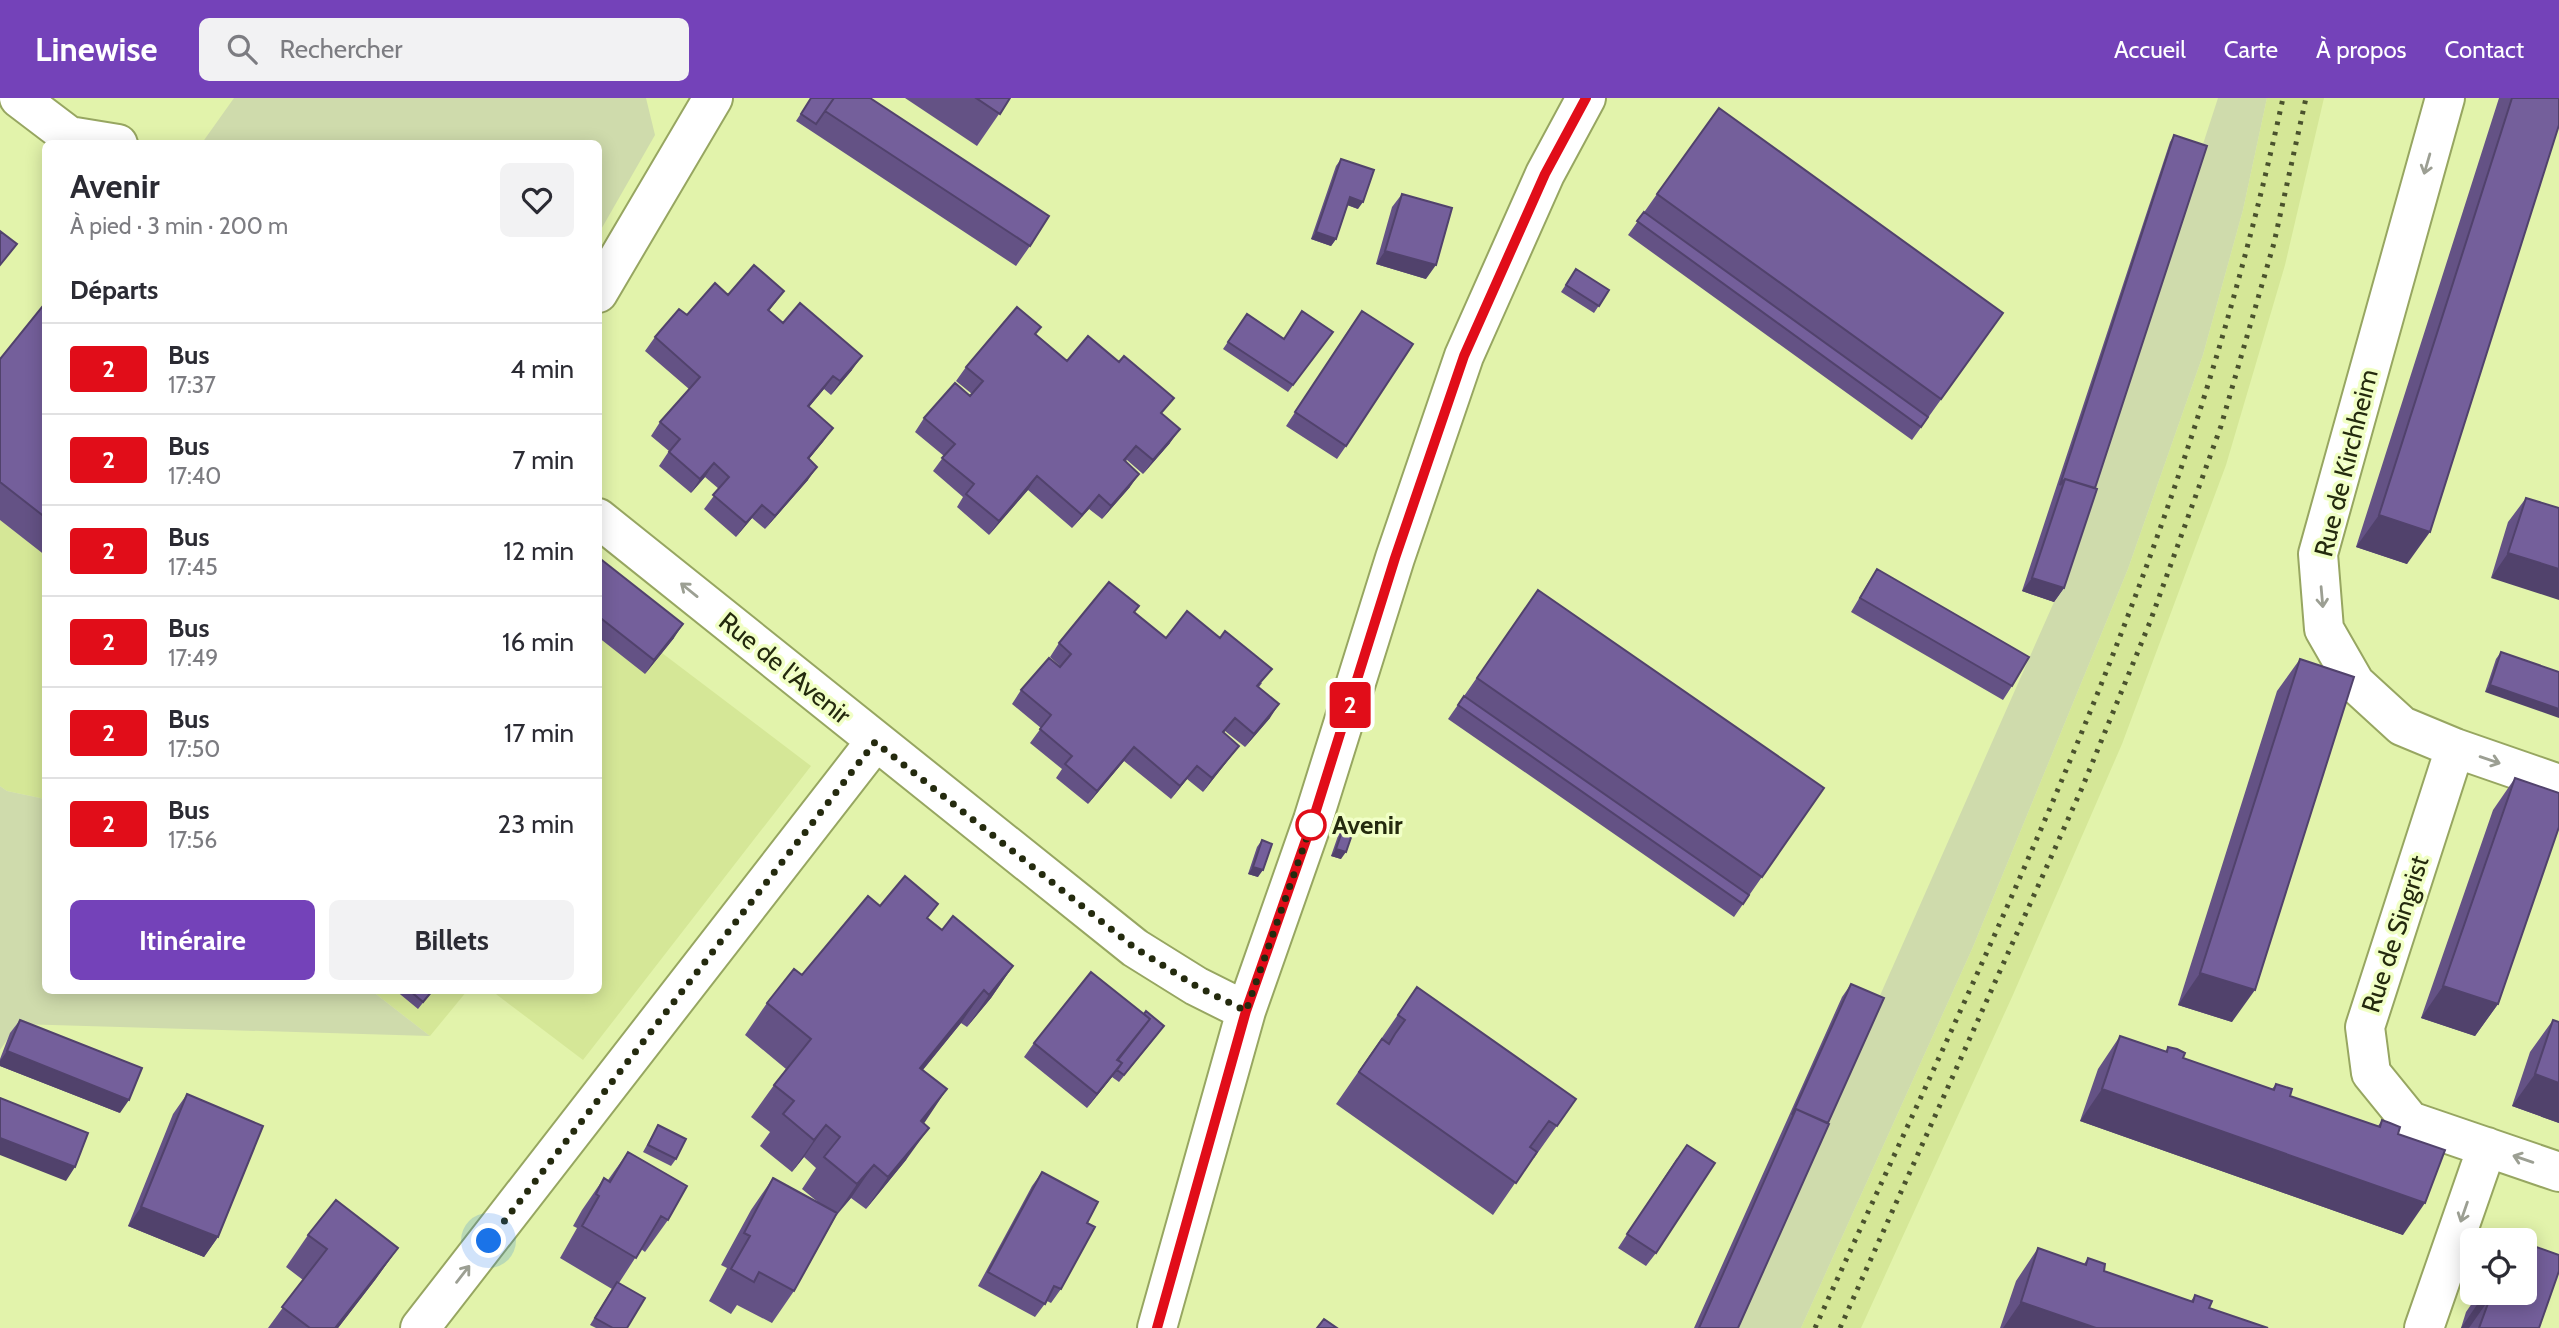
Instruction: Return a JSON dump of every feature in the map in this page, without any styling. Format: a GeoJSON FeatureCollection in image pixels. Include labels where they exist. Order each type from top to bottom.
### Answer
{"type":"FeatureCollection","features":[{"type":"Feature","properties":{"kind":"street"},"geometry":{"type":"LineString","coordinates":[[19,98],[69,136],[94,140]]}},
{"type":"Feature","properties":{"kind":"street"},"geometry":{"type":"LineString","coordinates":[[602,286],[713,98]]}},
{"type":"Feature","properties":{"kind":"street"},"geometry":{"type":"LineString","coordinates":[[1157,1328],[1246,1011],[1313,820],[1395,558],[1464,356],[1545,174],[1586,98]]}},
{"type":"Feature","properties":{"kind":"street","name":"Rue de Kirchheim"},"geometry":{"type":"LineString","coordinates":[[2445,98],[2318,554],[2325,629],[2355,683],[2402,726],[2455,748],[2559,784]]}},
{"type":"Feature","properties":{"kind":"street","name":"Rue de l'Avenir"},"geometry":{"type":"LineString","coordinates":[[602,521],[1135,948],[1196,986],[1246,1011]]}},
{"type":"Feature","properties":{"kind":"street"},"geometry":{"type":"LineString","coordinates":[[421,1328],[875,742]]}},
{"type":"Feature","properties":{"kind":"street","name":"Rue de Singrist"},"geometry":{"type":"LineString","coordinates":[[2455,748],[2365,1027],[2371,1073],[2410,1121],[2559,1172]]}},
{"type":"Feature","properties":{"kind":"street"},"geometry":{"type":"LineString","coordinates":[[2424,1328],[2487,1147]]}},
{"type":"Feature","properties":{"kind":"shaded area"},"geometry":{"type":"Polygon","coordinates":[[[234,98],[646,98],[655,135],[602,228],[602,140],[204,140],[234,98]]]}},
{"type":"Feature","properties":{"kind":"shaded area"},"geometry":{"type":"Polygon","coordinates":[[[2218,98],[2267,98],[2243,210],[2203,355],[2128,569],[1973,947],[1801,1328],[1733,1328],[2054,602],[2218,98]]]}},
{"type":"Feature","properties":{"kind":"shaded area"},"geometry":{"type":"Polygon","coordinates":[[[2267,98],[2324,98],[2285,265],[2226,465],[2122,744],[2012,997],[1861,1328],[1801,1328],[1973,947],[2128,569],[2203,355],[2243,210],[2267,98]]]}},
{"type":"Feature","properties":{"kind":"shaded area"},"geometry":{"type":"Polygon","coordinates":[[[42,309],[42,798],[7,791],[0,786],[0,362],[42,309]]]}},
{"type":"Feature","properties":{"kind":"shaded area"},"geometry":{"type":"Polygon","coordinates":[[[602,582],[662,653],[811,766],[583,1060],[496,994],[602,994],[602,582]]]}},
{"type":"Feature","properties":{"kind":"shaded area"},"geometry":{"type":"Polygon","coordinates":[[[0,786],[7,791],[42,798],[42,994],[376,994],[430,1036],[18,1024],[0,1050],[0,786]]]}},
{"type":"Feature","properties":{"kind":"shaded area"},"geometry":{"type":"Polygon","coordinates":[[[376,994],[465,994],[430,1036],[376,994]]]}},
{"type":"Feature","properties":{"kind":"building"},"geometry":{"type":"Polygon","coordinates":[[[811,98],[834,98],[816,124],[801,114],[811,98]]]}},
{"type":"Feature","properties":{"kind":"building"},"geometry":{"type":"Polygon","coordinates":[[[834,98],[870,98],[1049,216],[1030,246],[825,111],[834,98]]]}},
{"type":"Feature","properties":{"kind":"building"},"geometry":{"type":"Polygon","coordinates":[[[976,98],[1010,98],[1000,114],[976,98]]]}},
{"type":"Feature","properties":{"kind":"building"},"geometry":{"type":"Polygon","coordinates":[[[2512,98],[2559,98],[2559,125],[2430,532],[2379,515],[2512,98]]]}},
{"type":"Feature","properties":{"kind":"building"},"geometry":{"type":"Polygon","coordinates":[[[1719,108],[2003,313],[1941,399],[1657,194],[1719,108]]]}},
{"type":"Feature","properties":{"kind":"building"},"geometry":{"type":"Polygon","coordinates":[[[2174,135],[2207,146],[2095,488],[2065,479],[2060,485],[2174,135]]]}},
{"type":"Feature","properties":{"kind":"building"},"geometry":{"type":"Polygon","coordinates":[[[1341,159],[1374,170],[1363,202],[1350,197],[1336,239],[1316,232],[1341,159]]]}},
{"type":"Feature","properties":{"kind":"building"},"geometry":{"type":"Polygon","coordinates":[[[1402,194],[1452,208],[1436,265],[1385,251],[1402,194]]]}},
{"type":"Feature","properties":{"kind":"building"},"geometry":{"type":"Polygon","coordinates":[[[1644,212],[1928,417],[1921,427],[1637,221],[1644,212]]]}},
{"type":"Feature","properties":{"kind":"building"},"geometry":{"type":"Polygon","coordinates":[[[0,231],[17,244],[0,265],[0,231]]]}},
{"type":"Feature","properties":{"kind":"building"},"geometry":{"type":"Polygon","coordinates":[[[754,265],[784,291],[768,310],[783,323],[800,303],[862,356],[840,381],[833,376],[808,406],[833,428],[808,458],[817,467],[775,516],[762,505],[746,523],[713,495],[729,477],[714,463],[700,479],[669,452],[680,439],[660,422],[700,377],[655,337],[679,309],[687,315],[715,283],[728,295],[754,265]]]}},
{"type":"Feature","properties":{"kind":"building"},"geometry":{"type":"Polygon","coordinates":[[[1576,269],[1609,290],[1599,306],[1566,285],[1576,269]]]}},
{"type":"Feature","properties":{"kind":"building"},"geometry":{"type":"Polygon","coordinates":[[[42,307],[42,515],[0,482],[0,359],[42,307]]]}},
{"type":"Feature","properties":{"kind":"building"},"geometry":{"type":"Polygon","coordinates":[[[1017,307],[1041,327],[1035,334],[1067,361],[1088,336],[1119,362],[1124,356],[1174,398],[1161,413],[1180,429],[1153,460],[1136,446],[1124,460],[1139,474],[1111,506],[1099,495],[1082,515],[1037,476],[999,521],[966,494],[974,484],[942,458],[955,444],[924,418],[955,383],[970,396],[983,381],[966,367],[1017,307]]]}},
{"type":"Feature","properties":{"kind":"building"},"geometry":{"type":"Polygon","coordinates":[[[1302,311],[1333,332],[1293,385],[1228,342],[1247,314],[1284,339],[1302,311]]]}},
{"type":"Feature","properties":{"kind":"building"},"geometry":{"type":"Polygon","coordinates":[[[1362,311],[1413,344],[1346,446],[1295,412],[1362,311]]]}},
{"type":"Feature","properties":{"kind":"building"},"geometry":{"type":"Polygon","coordinates":[[[2065,479],[2097,489],[2064,588],[2032,578],[2065,479]]]}},
{"type":"Feature","properties":{"kind":"building"},"geometry":{"type":"Polygon","coordinates":[[[2526,498],[2559,508],[2559,569],[2508,553],[2526,498]]]}},
{"type":"Feature","properties":{"kind":"building"},"geometry":{"type":"Polygon","coordinates":[[[602,560],[683,624],[654,660],[602,619],[602,560]]]}},
{"type":"Feature","properties":{"kind":"building"},"geometry":{"type":"Polygon","coordinates":[[[1877,569],[2029,657],[2012,686],[1860,598],[1877,569]]]}},
{"type":"Feature","properties":{"kind":"building"},"geometry":{"type":"Polygon","coordinates":[[[1109,582],[1139,606],[1134,612],[1166,638],[1187,611],[1220,638],[1225,631],[1272,669],[1257,686],[1279,704],[1254,734],[1235,718],[1223,732],[1239,746],[1212,778],[1197,766],[1180,786],[1134,747],[1097,791],[1065,764],[1072,756],[1040,729],[1051,715],[1021,690],[1049,658],[1060,667],[1071,654],[1059,643],[1109,582]]]}},
{"type":"Feature","properties":{"kind":"building"},"geometry":{"type":"Polygon","coordinates":[[[1538,590],[1824,788],[1762,877],[1477,678],[1538,590]]]}},
{"type":"Feature","properties":{"kind":"building"},"geometry":{"type":"Polygon","coordinates":[[[2501,652],[2559,672],[2559,709],[2490,685],[2501,652]]]}},
{"type":"Feature","properties":{"kind":"building"},"geometry":{"type":"Polygon","coordinates":[[[2300,659],[2354,677],[2255,990],[2200,973],[2300,659]]]}},
{"type":"Feature","properties":{"kind":"building"},"geometry":{"type":"Polygon","coordinates":[[[1464,696],[1749,895],[1743,904],[1458,705],[1464,696]]]}},
{"type":"Feature","properties":{"kind":"building"},"geometry":{"type":"Polygon","coordinates":[[[2515,778],[2559,793],[2559,827],[2498,1004],[2443,986],[2515,778]]]}},
{"type":"Feature","properties":{"kind":"building"},"geometry":{"type":"Polygon","coordinates":[[[1345,823],[1355,826],[1346,852],[1336,849],[1345,823]]]}},
{"type":"Feature","properties":{"kind":"building"},"geometry":{"type":"Polygon","coordinates":[[[1262,840],[1272,844],[1263,870],[1253,867],[1262,840]]]}},
{"type":"Feature","properties":{"kind":"building"},"geometry":{"type":"Polygon","coordinates":[[[905,876],[938,904],[927,918],[942,930],[953,916],[1013,966],[989,995],[984,990],[920,1068],[947,1089],[921,1121],[929,1128],[888,1177],[874,1165],[857,1184],[824,1157],[840,1137],[826,1125],[814,1140],[783,1114],[794,1101],[774,1085],[811,1039],[767,1003],[794,969],[802,975],[868,896],[880,906],[905,876]]]}},
{"type":"Feature","properties":{"kind":"building"},"geometry":{"type":"Polygon","coordinates":[[[1091,972],[1150,1019],[1117,1060],[1122,1063],[1097,1094],[1034,1043],[1091,972]]]}},
{"type":"Feature","properties":{"kind":"building"},"geometry":{"type":"Polygon","coordinates":[[[1851,984],[1884,998],[1828,1123],[1796,1109],[1792,1115],[1851,984]]]}},
{"type":"Feature","properties":{"kind":"building"},"geometry":{"type":"Polygon","coordinates":[[[1417,987],[1576,1099],[1557,1126],[1549,1121],[1530,1147],[1537,1152],[1516,1183],[1359,1072],[1382,1039],[1389,1044],[1405,1020],[1398,1015],[1417,987]]]}},
{"type":"Feature","properties":{"kind":"building"},"geometry":{"type":"Polygon","coordinates":[[[414,994],[430,994],[423,1002],[414,994]]]}},
{"type":"Feature","properties":{"kind":"building"},"geometry":{"type":"Polygon","coordinates":[[[1146,1011],[1164,1026],[1124,1075],[1117,1070],[1122,1063],[1118,1060],[1150,1019],[1144,1014],[1146,1011]]]}},
{"type":"Feature","properties":{"kind":"building"},"geometry":{"type":"Polygon","coordinates":[[[20,1020],[142,1068],[129,1100],[7,1051],[20,1020]]]}},
{"type":"Feature","properties":{"kind":"building"},"geometry":{"type":"Polygon","coordinates":[[[2553,1020],[2559,1022],[2559,1083],[2535,1074],[2553,1020]]]}},
{"type":"Feature","properties":{"kind":"building"},"geometry":{"type":"Polygon","coordinates":[[[2120,1036],[2167,1052],[2168,1047],[2177,1049],[2185,1053],[2183,1058],[2274,1090],[2276,1084],[2292,1089],[2290,1096],[2380,1127],[2382,1120],[2400,1127],[2398,1134],[2445,1150],[2425,1203],[2102,1089],[2120,1036]]]}},
{"type":"Feature","properties":{"kind":"building"},"geometry":{"type":"Polygon","coordinates":[[[187,1094],[263,1126],[218,1237],[141,1207],[187,1094]]]}},
{"type":"Feature","properties":{"kind":"building"},"geometry":{"type":"Polygon","coordinates":[[[0,1098],[88,1133],[75,1167],[0,1138],[0,1098]]]}},
{"type":"Feature","properties":{"kind":"building"},"geometry":{"type":"Polygon","coordinates":[[[1796,1109],[1829,1124],[1738,1328],[1699,1328],[1796,1109]]]}},
{"type":"Feature","properties":{"kind":"building"},"geometry":{"type":"Polygon","coordinates":[[[658,1125],[686,1139],[676,1159],[648,1145],[658,1125]]]}},
{"type":"Feature","properties":{"kind":"building"},"geometry":{"type":"Polygon","coordinates":[[[1687,1145],[1715,1163],[1656,1253],[1627,1234],[1687,1145]]]}},
{"type":"Feature","properties":{"kind":"building"},"geometry":{"type":"Polygon","coordinates":[[[628,1152],[687,1186],[668,1220],[661,1216],[636,1258],[582,1226],[599,1196],[596,1194],[604,1178],[610,1182],[628,1152]]]}},
{"type":"Feature","properties":{"kind":"building"},"geometry":{"type":"Polygon","coordinates":[[[1042,1172],[1098,1202],[1087,1223],[1095,1227],[1061,1289],[1054,1286],[1045,1304],[988,1272],[1042,1172]]]}},
{"type":"Feature","properties":{"kind":"building"},"geometry":{"type":"Polygon","coordinates":[[[773,1178],[837,1213],[794,1291],[759,1272],[754,1282],[731,1269],[750,1236],[744,1233],[773,1178]]]}},
{"type":"Feature","properties":{"kind":"building"},"geometry":{"type":"Polygon","coordinates":[[[336,1200],[398,1248],[335,1328],[310,1328],[282,1307],[327,1249],[308,1235],[336,1200]]]}},
{"type":"Feature","properties":{"kind":"building"},"geometry":{"type":"Polygon","coordinates":[[[2537,1247],[2559,1255],[2559,1271],[2539,1328],[2479,1328],[2487,1305],[2537,1305],[2537,1247]]]}},
{"type":"Feature","properties":{"kind":"building"},"geometry":{"type":"Polygon","coordinates":[[[2038,1248],[2086,1265],[2088,1258],[2105,1264],[2104,1271],[2193,1302],[2195,1295],[2212,1301],[2209,1308],[2268,1328],[2096,1328],[2021,1302],[2038,1248]]]}},
{"type":"Feature","properties":{"kind":"building"},"geometry":{"type":"Polygon","coordinates":[[[617,1282],[645,1298],[627,1328],[613,1328],[595,1318],[617,1282]]]}},
{"type":"Feature","properties":{"kind":"building"},"geometry":{"type":"Polygon","coordinates":[[[1324,1319],[1337,1328],[1317,1328],[1324,1319]]]}},
{"type":"Feature","properties":{"kind":"railway"},"geometry":{"type":"LineString","coordinates":[[1815,1328],[2001,921],[2046,818],[2130,610],[2185,456],[2217,354],[2246,252],[2283,98]]}},
{"type":"Feature","properties":{"kind":"railway"},"geometry":{"type":"LineString","coordinates":[[1840,1328],[2082,788],[2150,622],[2221,426],[2274,243],[2306,98]]}},
{"type":"Feature","properties":{"kind":"bus line","name":"2"},"geometry":{"type":"LineString","coordinates":[[1157,1328],[1246,1011],[1313,820],[1395,558],[1464,356],[1545,174],[1586,98]]}},
{"type":"Feature","properties":{"kind":"place","name":"Avenir"},"geometry":{"type":"Point","coordinates":[1311,825]}},
{"type":"Feature","properties":{"kind":"route"},"geometry":{"type":"LineString","coordinates":[[489,1241],[875,742],[1135,948],[1222,1001],[1246,1011],[1313,820],[1311,825]]}}]}
